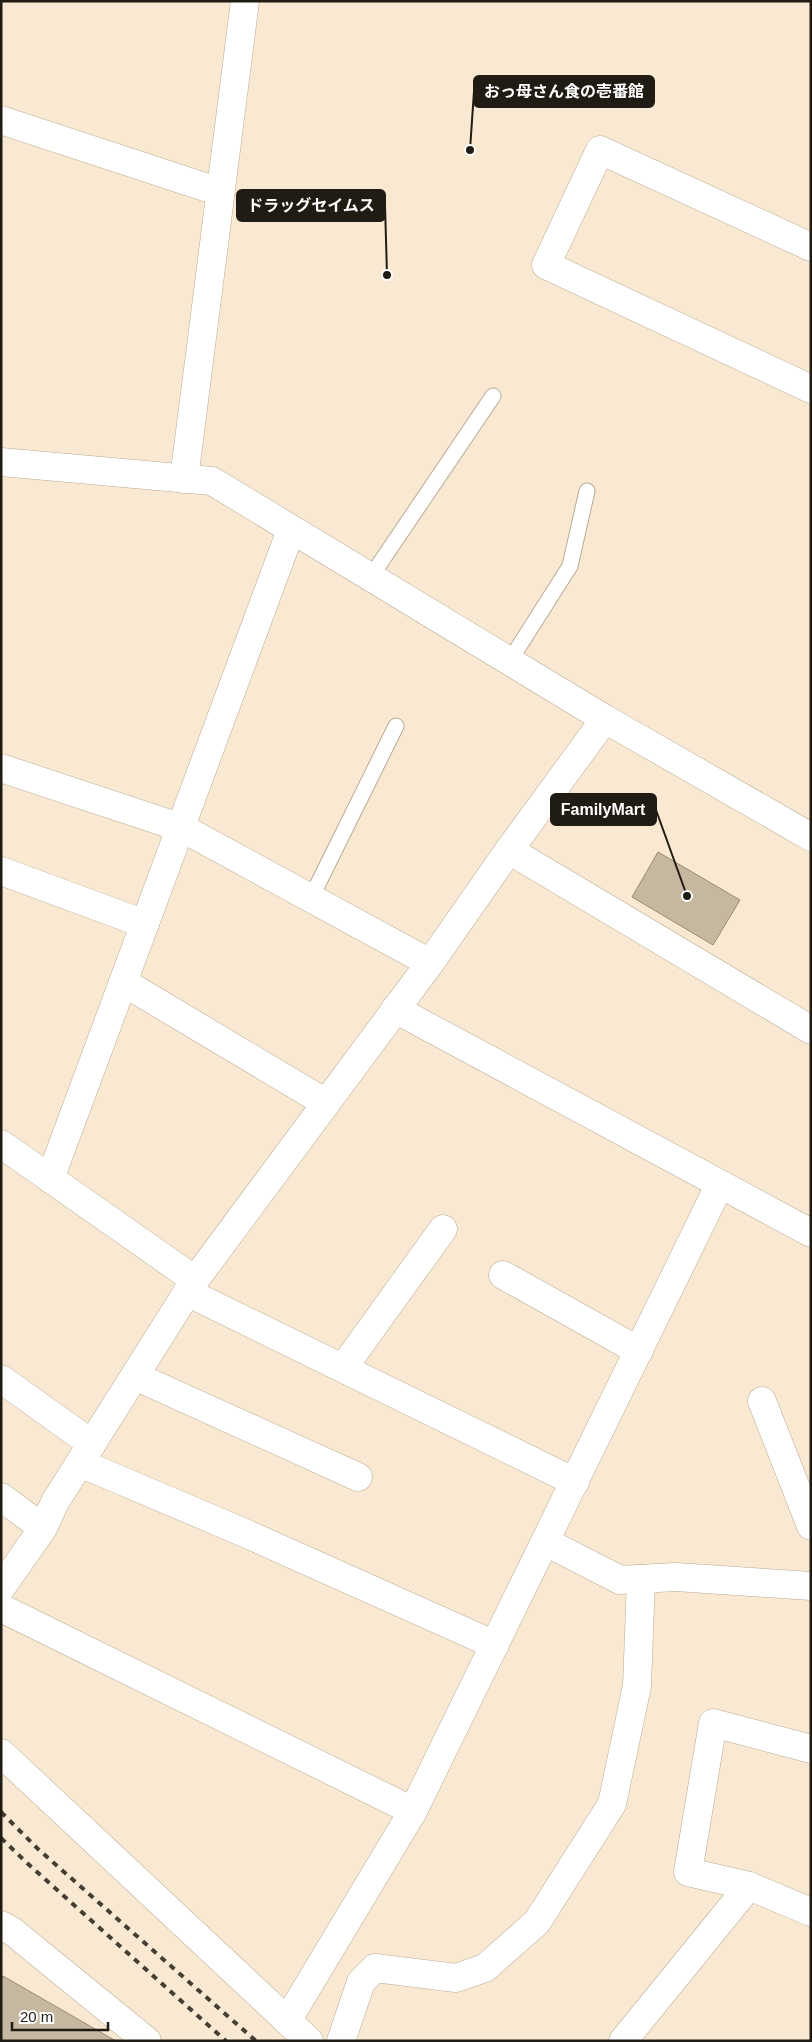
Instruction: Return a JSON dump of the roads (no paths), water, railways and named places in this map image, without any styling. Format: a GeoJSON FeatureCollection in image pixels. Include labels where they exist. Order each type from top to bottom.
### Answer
{"type":"FeatureCollection","features":[{"type":"Feature","properties":{"kind":"street"},"geometry":{"type":"LineString","coordinates":[[184,478],[245,1]]}},
{"type":"Feature","properties":{"kind":"street"},"geometry":{"type":"LineString","coordinates":[[1,120],[220,192]]}},
{"type":"Feature","properties":{"kind":"street"},"geometry":{"type":"LineString","coordinates":[[811,247],[600,150],[546,265],[811,389]]}},
{"type":"Feature","properties":{"kind":"street"},"geometry":{"type":"LineString","coordinates":[[1,462],[212,481],[509,662],[811,837]]}},
{"type":"Feature","properties":{"kind":"street"},"geometry":{"type":"LineString","coordinates":[[50,1179],[182,828],[291,530]]}},
{"type":"Feature","properties":{"kind":"street"},"geometry":{"type":"LineString","coordinates":[[1,1588],[43,1528],[55,1502],[191,1286],[430,963],[509,850],[605,719]]}},
{"type":"Feature","properties":{"kind":"street"},"geometry":{"type":"LineString","coordinates":[[1,768],[182,828],[430,963]]}},
{"type":"Feature","properties":{"kind":"street"},"geometry":{"type":"LineString","coordinates":[[509,850],[811,1030]]}},
{"type":"Feature","properties":{"kind":"street"},"geometry":{"type":"LineString","coordinates":[[1,871],[145,924]]}},
{"type":"Feature","properties":{"kind":"street"},"geometry":{"type":"LineString","coordinates":[[123,982],[326,1103]]}},
{"type":"Feature","properties":{"kind":"street"},"geometry":{"type":"LineString","coordinates":[[395,1009],[811,1233]]}},
{"type":"Feature","properties":{"kind":"street"},"geometry":{"type":"LineString","coordinates":[[1,1144],[191,1286],[342,1368],[575,1482]]}},
{"type":"Feature","properties":{"kind":"street"},"geometry":{"type":"LineString","coordinates":[[287,2021],[413,1810],[720,1184]]}},
{"type":"Feature","properties":{"kind":"street"},"geometry":{"type":"LineString","coordinates":[[342,1368],[443,1229]]}},
{"type":"Feature","properties":{"kind":"street"},"geometry":{"type":"LineString","coordinates":[[503,1275],[639,1351]]}},
{"type":"Feature","properties":{"kind":"street"},"geometry":{"type":"LineString","coordinates":[[135,1376],[358,1477]]}},
{"type":"Feature","properties":{"kind":"street"},"geometry":{"type":"LineString","coordinates":[[1,1379],[86,1454],[247,1534],[495,1646]]}},
{"type":"Feature","properties":{"kind":"street"},"geometry":{"type":"LineString","coordinates":[[762,1401],[811,1526]]}},
{"type":"Feature","properties":{"kind":"street"},"geometry":{"type":"LineString","coordinates":[[1,1497],[43,1528]]}},
{"type":"Feature","properties":{"kind":"street"},"geometry":{"type":"LineString","coordinates":[[546,1542],[620,1580],[676,1577],[811,1586]]}},
{"type":"Feature","properties":{"kind":"street"},"geometry":{"type":"LineString","coordinates":[[341,2041],[361,1982],[375,1968],[456,1978],[485,1968],[537,1922],[612,1804],[637,1686],[641,1579]]}},
{"type":"Feature","properties":{"kind":"street"},"geometry":{"type":"LineString","coordinates":[[1,1608],[413,1810]]}},
{"type":"Feature","properties":{"kind":"street"},"geometry":{"type":"LineString","coordinates":[[811,1749],[713,1723],[688,1872],[749,1886],[811,1912]]}},
{"type":"Feature","properties":{"kind":"street"},"geometry":{"type":"LineString","coordinates":[[1,1753],[309,2041]]}},
{"type":"Feature","properties":{"kind":"street"},"geometry":{"type":"LineString","coordinates":[[623,2041],[749,1886]]}},
{"type":"Feature","properties":{"kind":"street"},"geometry":{"type":"LineString","coordinates":[[1,1925],[12,1931],[147,2041]]}},
{"type":"Feature","properties":{"kind":"lane"},"geometry":{"type":"LineString","coordinates":[[370,578],[493,396]]}},
{"type":"Feature","properties":{"kind":"lane"},"geometry":{"type":"LineString","coordinates":[[509,662],[570,566],[587,491]]}},
{"type":"Feature","properties":{"kind":"lane"},"geometry":{"type":"LineString","coordinates":[[311,898],[396,726]]}},
{"type":"Feature","properties":{"kind":"railway"},"geometry":{"type":"LineString","coordinates":[[1,1812],[38,1849],[256,2041]]}},
{"type":"Feature","properties":{"kind":"railway"},"geometry":{"type":"LineString","coordinates":[[1,1838],[226,2041]]}},
{"type":"Feature","properties":{"kind":"place","name":"おっ母さん食の壱番館"},"geometry":{"type":"Point","coordinates":[470,150]}},
{"type":"Feature","properties":{"kind":"place","name":"ドラッグセイムス"},"geometry":{"type":"Point","coordinates":[387,275]}},
{"type":"Feature","properties":{"kind":"place","name":"FamilyMart"},"geometry":{"type":"Point","coordinates":[687,896]}}]}
